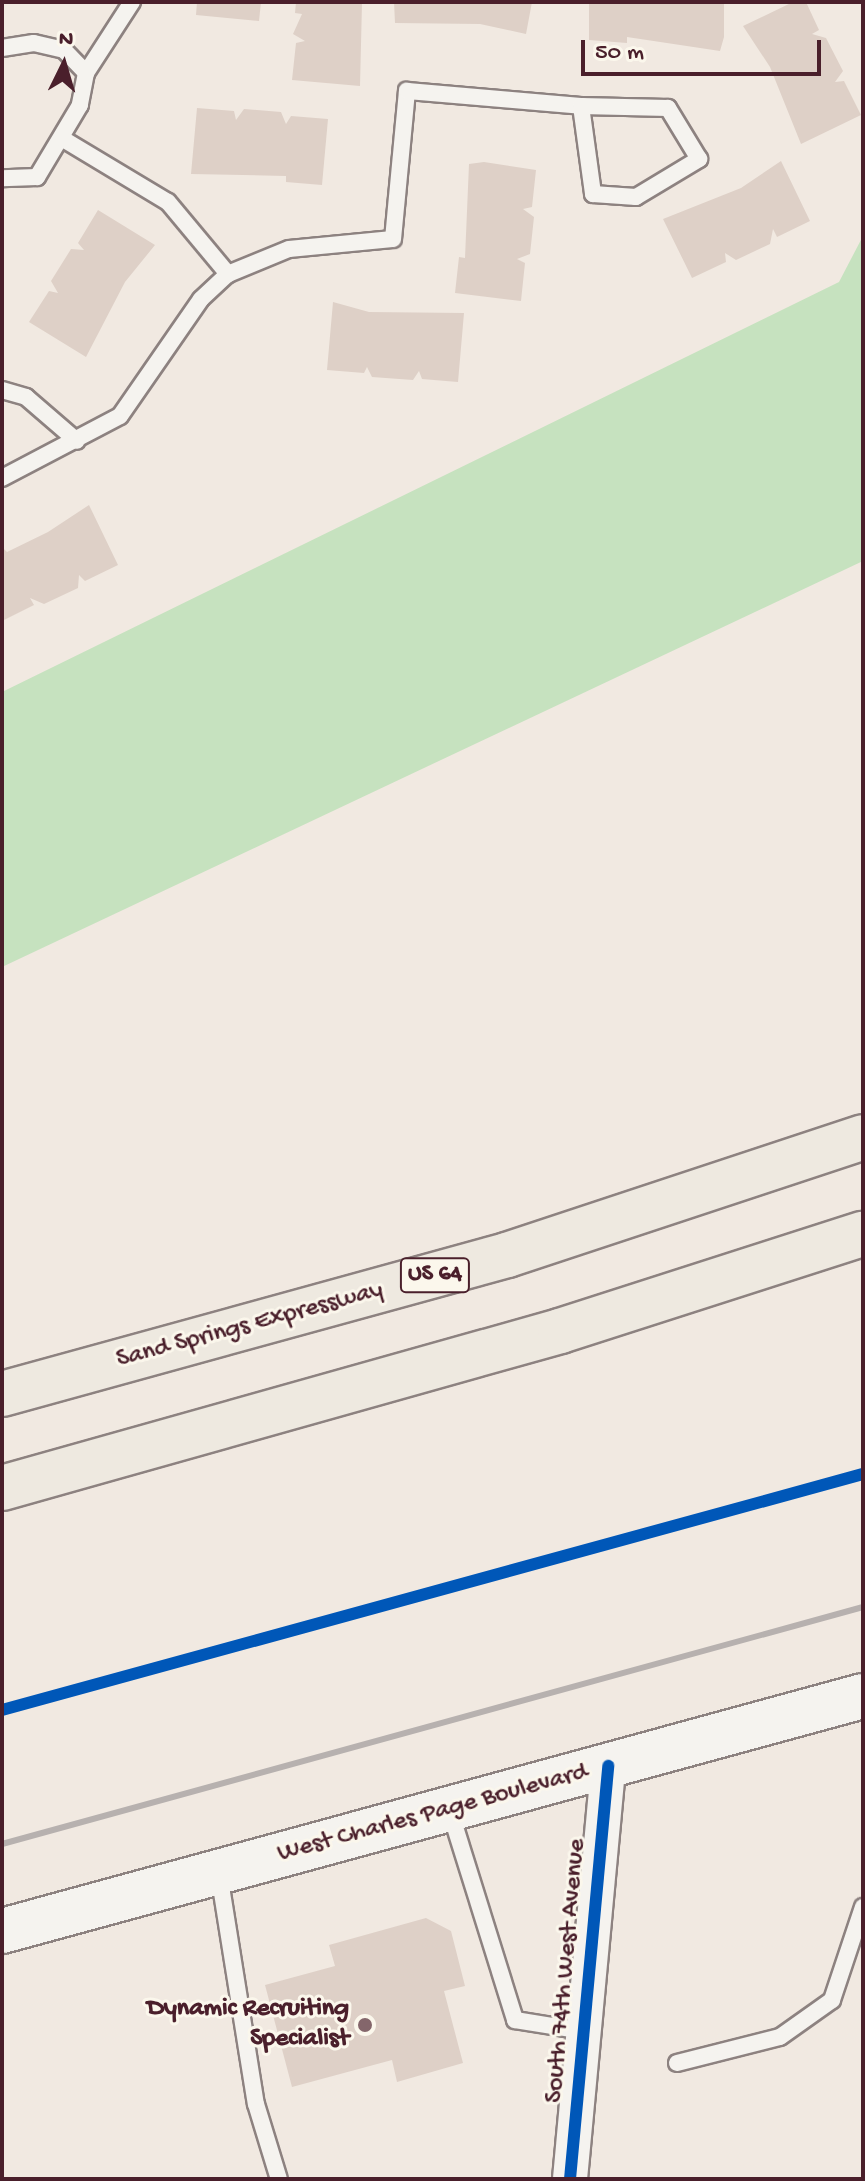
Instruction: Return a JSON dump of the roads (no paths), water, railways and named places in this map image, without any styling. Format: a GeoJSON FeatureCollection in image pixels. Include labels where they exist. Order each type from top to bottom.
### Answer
{"type":"FeatureCollection","features":[{"type":"Feature","properties":{"kind":"highway","name":"Sand Springs Expressway"},"geometry":{"type":"LineString","coordinates":[[2,1394],[507,1255],[863,1137]]}},
{"type":"Feature","properties":{"kind":"highway"},"geometry":{"type":"LineString","coordinates":[[2,1488],[575,1327],[863,1234]]}},
{"type":"Feature","properties":{"kind":"main road","name":"West Charles Page Boulevard"},"geometry":{"type":"LineString","coordinates":[[2,1931],[863,1696]]}},
{"type":"Feature","properties":{"kind":"street","name":"South 74th West Avenue"},"geometry":{"type":"LineString","coordinates":[[570,2179],[608,1766]]}},
{"type":"Feature","properties":{"kind":"lane"},"geometry":{"type":"LineString","coordinates":[[2,178],[37,177],[63,139],[86,73],[132,2]]}},
{"type":"Feature","properties":{"kind":"lane"},"geometry":{"type":"LineString","coordinates":[[2,48],[34,43],[64,50],[86,73]]}},
{"type":"Feature","properties":{"kind":"lane"},"geometry":{"type":"LineString","coordinates":[[2,478],[120,416],[201,299],[228,274],[289,249],[393,239],[407,91],[581,106],[668,108],[699,159],[636,197],[593,194],[581,106]]}},
{"type":"Feature","properties":{"kind":"lane"},"geometry":{"type":"LineString","coordinates":[[63,139],[168,202],[228,274]]}},
{"type":"Feature","properties":{"kind":"lane"},"geometry":{"type":"LineString","coordinates":[[2,390],[26,397],[77,441]]}},
{"type":"Feature","properties":{"kind":"lane"},"geometry":{"type":"LineString","coordinates":[[450,1809],[515,2020],[584,2031]]}},
{"type":"Feature","properties":{"kind":"lane"},"geometry":{"type":"LineString","coordinates":[[218,1873],[256,2104],[279,2179]]}},
{"type":"Feature","properties":{"kind":"lane"},"geometry":{"type":"LineString","coordinates":[[677,2063],[780,2037],[832,2000],[863,1907]]}},
{"type":"Feature","properties":{"kind":"railway"},"geometry":{"type":"LineString","coordinates":[[2,1844],[863,1607]]}},
{"type":"Feature","properties":{"kind":"place","name":"Dynamic Recruiting Specialist"},"geometry":{"type":"Point","coordinates":[365,2025]}}]}
